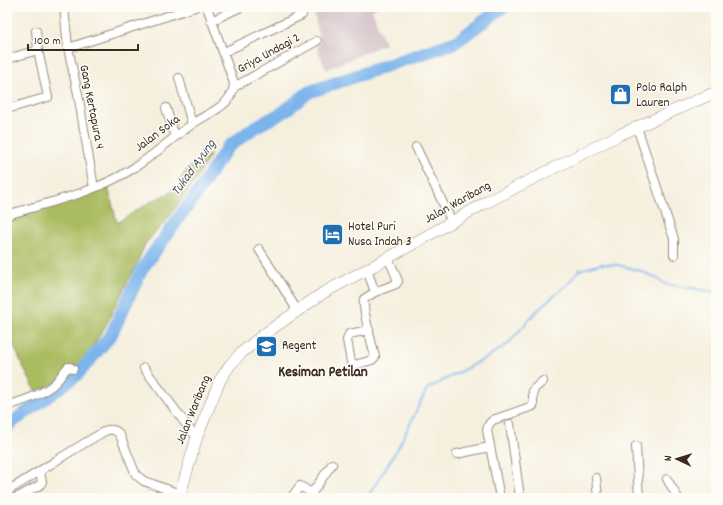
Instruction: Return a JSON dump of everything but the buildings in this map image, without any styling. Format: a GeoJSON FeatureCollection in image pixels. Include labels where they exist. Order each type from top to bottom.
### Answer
{"type":"FeatureCollection","features":[{"type":"Feature","properties":{"kind":"street","name":"Gang Kertapura 4"},"geometry":{"type":"LineString","coordinates":[[64,7],[68,48],[78,94],[94,188]]}},
{"type":"Feature","properties":{"kind":"street"},"geometry":{"type":"LineString","coordinates":[[68,48],[195,7]]}},
{"type":"Feature","properties":{"kind":"street"},"geometry":{"type":"LineString","coordinates":[[207,7],[211,21],[224,52],[234,82],[234,87]]}},
{"type":"Feature","properties":{"kind":"street"},"geometry":{"type":"LineString","coordinates":[[211,21],[241,7]]}},
{"type":"Feature","properties":{"kind":"street"},"geometry":{"type":"LineString","coordinates":[[224,52],[302,15]]}},
{"type":"Feature","properties":{"kind":"street"},"geometry":{"type":"LineString","coordinates":[[7,109],[48,97],[38,50],[36,31]]}},
{"type":"Feature","properties":{"kind":"street","name":"Griya Undagi 2"},"geometry":{"type":"LineString","coordinates":[[234,87],[317,41]]}},
{"type":"Feature","properties":{"kind":"street"},"geometry":{"type":"LineString","coordinates":[[7,59],[38,50]]}},
{"type":"Feature","properties":{"kind":"street"},"geometry":{"type":"LineString","coordinates":[[180,78],[192,124]]}},
{"type":"Feature","properties":{"kind":"street","name":"Jalan Soka"},"geometry":{"type":"LineString","coordinates":[[7,215],[79,194],[132,169],[192,124],[228,101],[234,87]]}},
{"type":"Feature","properties":{"kind":"street","name":"Jalan Waribang"},"geometry":{"type":"LineString","coordinates":[[179,496],[197,436],[216,388],[230,365],[240,354],[257,340],[297,310],[323,293],[528,180],[636,127],[716,92]]}},
{"type":"Feature","properties":{"kind":"street"},"geometry":{"type":"LineString","coordinates":[[166,108],[175,138]]}},
{"type":"Feature","properties":{"kind":"street"},"geometry":{"type":"LineString","coordinates":[[636,127],[674,239],[674,254]]}},
{"type":"Feature","properties":{"kind":"street"},"geometry":{"type":"LineString","coordinates":[[416,147],[452,222]]}},
{"type":"Feature","properties":{"kind":"street"},"geometry":{"type":"LineString","coordinates":[[259,248],[297,310]]}},
{"type":"Feature","properties":{"kind":"street"},"geometry":{"type":"LineString","coordinates":[[369,330],[349,334],[346,340],[351,362],[355,365],[372,360],[375,357],[369,330],[363,304],[364,299],[375,292],[396,284],[398,281],[388,258]]}},
{"type":"Feature","properties":{"kind":"street"},"geometry":{"type":"LineString","coordinates":[[367,270],[375,292]]}},
{"type":"Feature","properties":{"kind":"street"},"geometry":{"type":"LineString","coordinates":[[7,406],[33,397],[48,389],[56,382],[68,367],[73,369]]}},
{"type":"Feature","properties":{"kind":"street"},"geometry":{"type":"LineString","coordinates":[[144,368],[191,431],[197,436]]}},
{"type":"Feature","properties":{"kind":"street"},"geometry":{"type":"LineString","coordinates":[[500,498],[489,447],[487,430],[489,424],[499,418],[533,406],[533,390],[543,381]]}},
{"type":"Feature","properties":{"kind":"street"},"geometry":{"type":"LineString","coordinates":[[510,424],[520,498]]}},
{"type":"Feature","properties":{"kind":"street"},"geometry":{"type":"LineString","coordinates":[[7,491],[40,472],[79,446],[106,430],[111,429],[118,432],[120,435],[136,475],[144,481],[179,496]]}},
{"type":"Feature","properties":{"kind":"street"},"geometry":{"type":"LineString","coordinates":[[636,446],[639,498]]}},
{"type":"Feature","properties":{"kind":"street"},"geometry":{"type":"LineString","coordinates":[[457,454],[489,447]]}},
{"type":"Feature","properties":{"kind":"street"},"geometry":{"type":"LineString","coordinates":[[291,498],[300,486],[312,493],[332,464]]}},
{"type":"Feature","properties":{"kind":"street"},"geometry":{"type":"LineString","coordinates":[[16,498],[40,485],[42,482],[40,472]]}},
{"type":"Feature","properties":{"kind":"street"},"geometry":{"type":"LineString","coordinates":[[596,478],[598,498]]}},
{"type":"Feature","properties":{"kind":"street"},"geometry":{"type":"LineString","coordinates":[[666,479],[678,498]]}},
{"type":"Feature","properties":{"kind":"shaded area"},"geometry":{"type":"Polygon","coordinates":[[[313,7],[379,7],[372,10],[385,44],[326,70],[317,47],[320,42],[313,7]]]}},
{"type":"Feature","properties":{"kind":"green space"},"geometry":{"type":"Polygon","coordinates":[[[211,154],[196,179],[170,216],[145,244],[105,327],[87,356],[71,372],[45,388],[35,391],[12,340],[10,286],[7,286],[7,218],[108,187],[117,223],[152,201],[179,188],[180,181],[186,171],[194,164],[211,154]]]}},
{"type":"Feature","properties":{"kind":"waterway","name":"Tukad Ayung"},"geometry":{"type":"LineString","coordinates":[[7,426],[77,375],[111,335],[142,269],[202,186],[227,148],[255,127],[282,113],[309,92],[456,42],[503,7]]}},
{"type":"Feature","properties":{"kind":"waterway"},"geometry":{"type":"LineString","coordinates":[[367,498],[398,448],[427,389],[486,358],[508,344],[534,314],[567,285],[579,270],[601,264],[618,265],[641,271],[665,284],[716,292]]}},
{"type":"Feature","properties":{"kind":"place","name":"Polo Ralph Lauren"},"geometry":{"type":"Point","coordinates":[621,95]}},
{"type":"Feature","properties":{"kind":"place","name":"Hotel Puri Nusa Indah 3"},"geometry":{"type":"Point","coordinates":[333,234]}},
{"type":"Feature","properties":{"kind":"place","name":"Regent"},"geometry":{"type":"Point","coordinates":[266,346]}},
{"type":"Feature","properties":{"kind":"district","name":"Kesiman Petilan"},"geometry":{"type":"Point","coordinates":[323,373]}}]}
